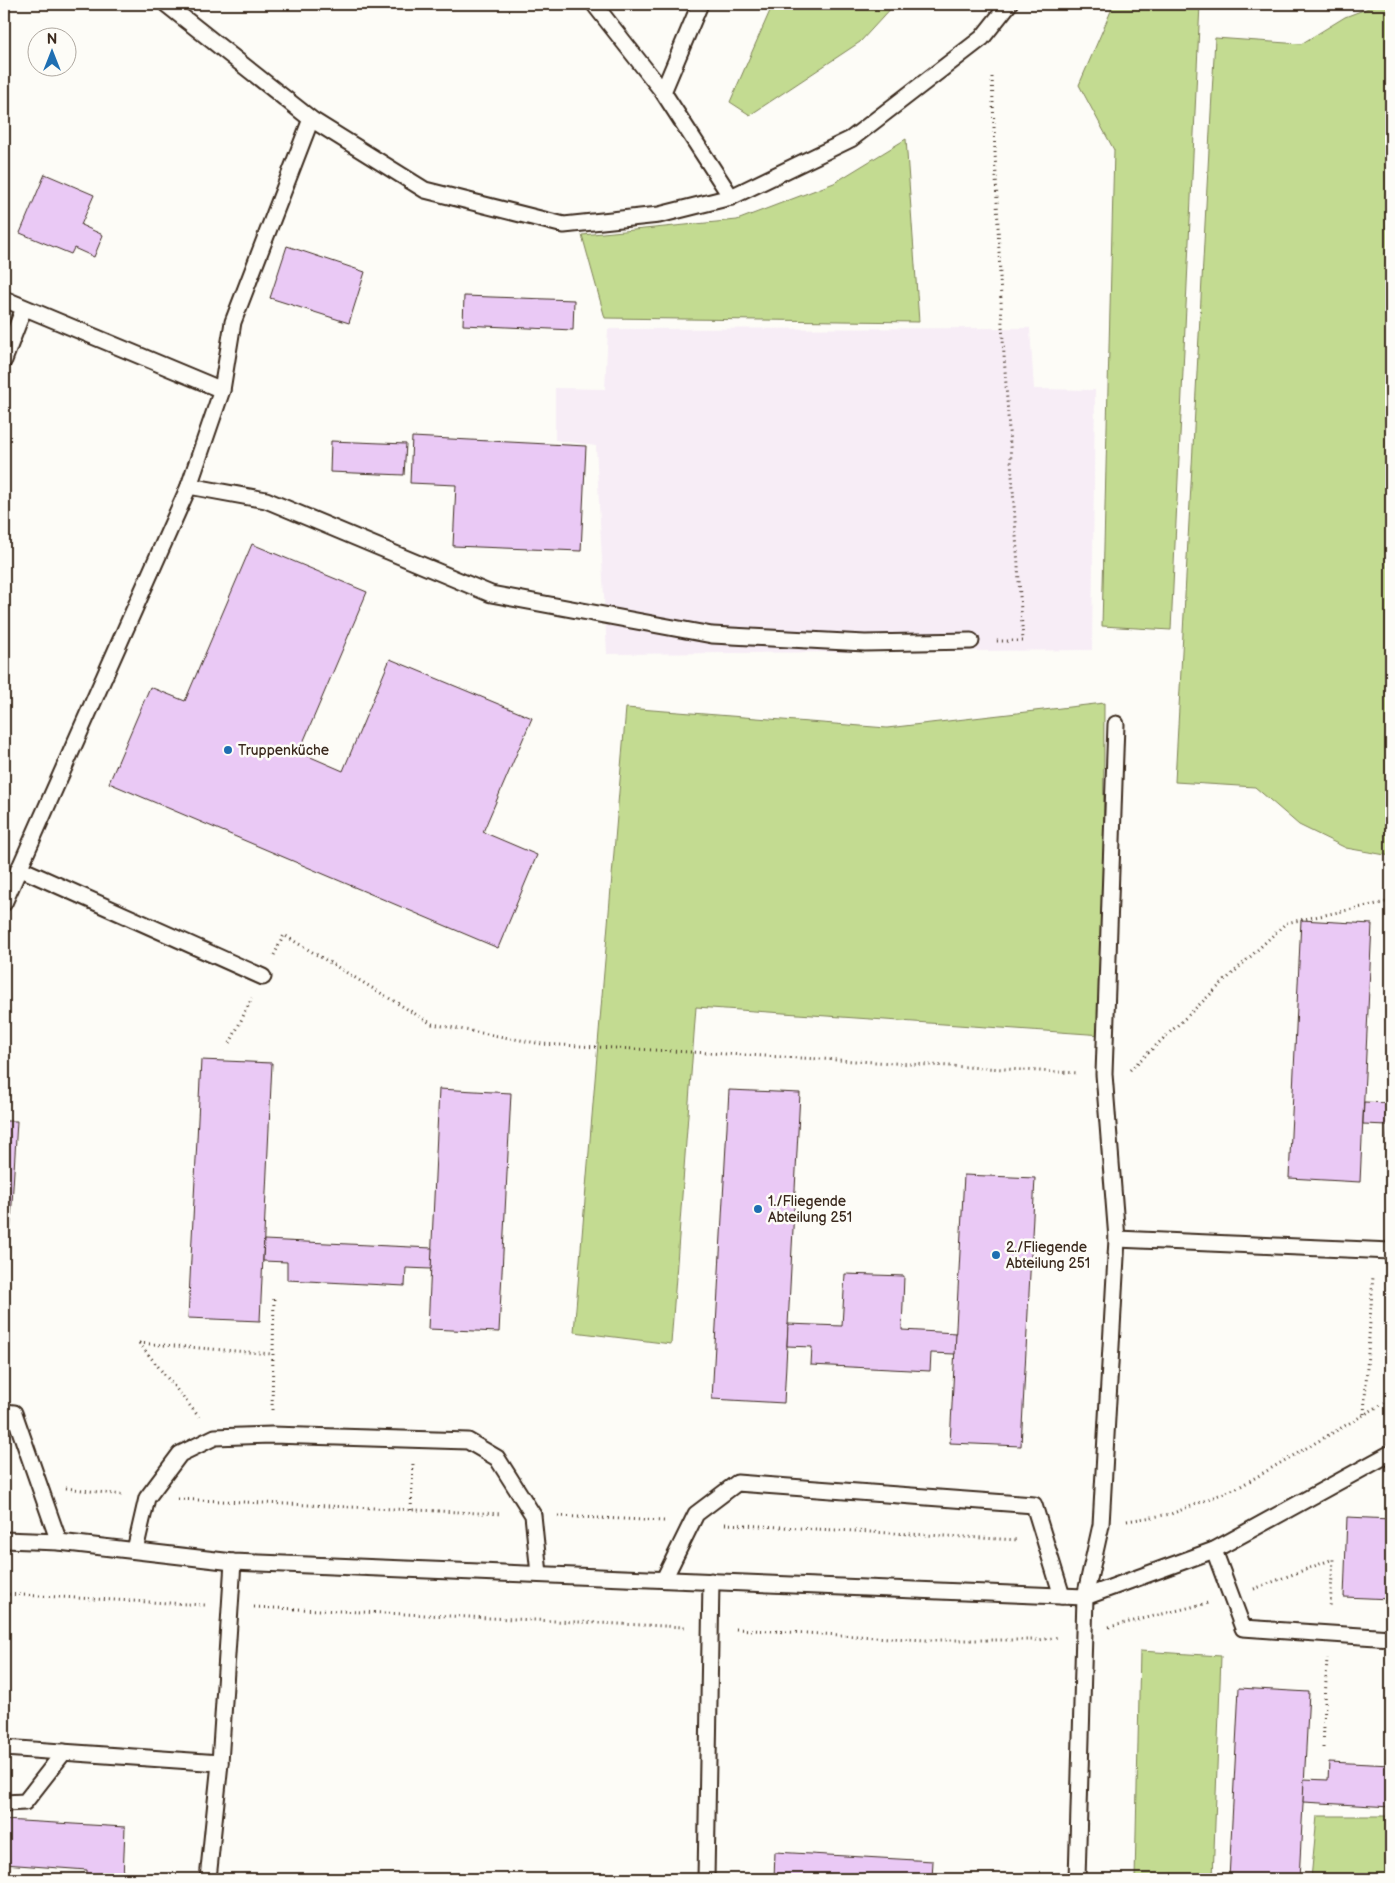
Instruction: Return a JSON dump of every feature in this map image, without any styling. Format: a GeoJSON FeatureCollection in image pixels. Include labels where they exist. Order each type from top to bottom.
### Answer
{"type":"FeatureCollection","features":[{"type":"Feature","properties":{"kind":"lane"},"geometry":{"type":"LineString","coordinates":[[166,4],[311,119],[425,190],[564,226],[659,215],[731,196],[851,139],[982,38],[1009,4]]}},
{"type":"Feature","properties":{"kind":"lane"},"geometry":{"type":"LineString","coordinates":[[594,4],[663,92],[731,196]]}},
{"type":"Feature","properties":{"kind":"lane"},"geometry":{"type":"LineString","coordinates":[[663,92],[700,4]]}},
{"type":"Feature","properties":{"kind":"lane"},"geometry":{"type":"LineString","coordinates":[[4,900],[189,486],[222,390],[233,322],[311,119]]}},
{"type":"Feature","properties":{"kind":"lane"},"geometry":{"type":"LineString","coordinates":[[4,299],[222,390]]}},
{"type":"Feature","properties":{"kind":"lane"},"geometry":{"type":"LineString","coordinates":[[4,360],[24,308]]}},
{"type":"Feature","properties":{"kind":"lane"},"geometry":{"type":"LineString","coordinates":[[189,486],[266,500],[491,594],[712,635],[865,643],[971,641]]}},
{"type":"Feature","properties":{"kind":"lane"},"geometry":{"type":"LineString","coordinates":[[1077,1879],[1085,1597],[1102,1525],[1117,1239],[1104,1074],[1116,724]]}},
{"type":"Feature","properties":{"kind":"lane"},"geometry":{"type":"LineString","coordinates":[[19,868],[263,977]]}},
{"type":"Feature","properties":{"kind":"lane"},"geometry":{"type":"LineString","coordinates":[[1117,1239],[1391,1250]]}},
{"type":"Feature","properties":{"kind":"lane"},"geometry":{"type":"LineString","coordinates":[[4,1412],[14,1413],[59,1542]]}},
{"type":"Feature","properties":{"kind":"lane"},"geometry":{"type":"LineString","coordinates":[[135,1550],[147,1498],[180,1454],[215,1437],[272,1435],[468,1440],[497,1458],[533,1515],[539,1574]]}},
{"type":"Feature","properties":{"kind":"lane"},"geometry":{"type":"LineString","coordinates":[[4,1540],[59,1542],[233,1562],[1085,1597],[1214,1550],[1391,1453]]}},
{"type":"Feature","properties":{"kind":"lane"},"geometry":{"type":"LineString","coordinates":[[664,1579],[696,1514],[737,1483],[1034,1505],[1062,1596]]}},
{"type":"Feature","properties":{"kind":"lane"},"geometry":{"type":"LineString","coordinates":[[1214,1550],[1243,1628],[1391,1638]]}},
{"type":"Feature","properties":{"kind":"lane"},"geometry":{"type":"LineString","coordinates":[[208,1879],[220,1763],[233,1562]]}},
{"type":"Feature","properties":{"kind":"lane"},"geometry":{"type":"LineString","coordinates":[[706,1879],[711,1581]]}},
{"type":"Feature","properties":{"kind":"lane"},"geometry":{"type":"LineString","coordinates":[[4,1748],[220,1763]]}},
{"type":"Feature","properties":{"kind":"lane"},"geometry":{"type":"LineString","coordinates":[[4,1803],[25,1802],[64,1752]]}},
{"type":"Feature","properties":{"kind":"path"},"geometry":{"type":"LineString","coordinates":[[971,641],[1022,640],[1002,325],[992,77]]}},
{"type":"Feature","properties":{"kind":"path"},"geometry":{"type":"LineString","coordinates":[[230,1042],[284,935],[432,1024],[533,1042],[1126,1074],[1286,923],[1391,901]]}},
{"type":"Feature","properties":{"kind":"path"},"geometry":{"type":"LineString","coordinates":[[1364,1415],[1374,1250]]}},
{"type":"Feature","properties":{"kind":"path"},"geometry":{"type":"LineString","coordinates":[[272,1435],[274,1296]]}},
{"type":"Feature","properties":{"kind":"path"},"geometry":{"type":"LineString","coordinates":[[215,1437],[139,1343],[272,1354]]}},
{"type":"Feature","properties":{"kind":"path"},"geometry":{"type":"LineString","coordinates":[[411,1510],[414,1439]]}},
{"type":"Feature","properties":{"kind":"path"},"geometry":{"type":"LineString","coordinates":[[4,1594],[926,1640],[1039,1640],[1084,1632],[1232,1598],[1332,1559],[1323,1748]]}},
{"type":"Feature","properties":{"kind":"shaded area"},"geometry":{"type":"Polygon","coordinates":[[[1030,328],[1034,389],[1095,390],[1092,650],[607,654],[596,446],[555,440],[555,388],[605,389],[608,329],[1030,328]]]}},
{"type":"Feature","properties":{"kind":"green space"},"geometry":{"type":"Polygon","coordinates":[[[773,4],[895,4],[860,42],[750,115],[730,102],[773,4]]]}},
{"type":"Feature","properties":{"kind":"green space"},"geometry":{"type":"Polygon","coordinates":[[[1114,4],[1200,4],[1171,630],[1102,626],[1114,150],[1079,85],[1114,4]]]}},
{"type":"Feature","properties":{"kind":"green space"},"geometry":{"type":"Polygon","coordinates":[[[1379,4],[1391,4],[1391,856],[1346,848],[1299,825],[1255,787],[1175,782],[1215,38],[1301,44],[1345,17],[1379,4]]]}},
{"type":"Feature","properties":{"kind":"green space"},"geometry":{"type":"Polygon","coordinates":[[[906,139],[919,322],[605,318],[582,235],[737,220],[834,183],[906,139]]]}},
{"type":"Feature","properties":{"kind":"green space"},"geometry":{"type":"Polygon","coordinates":[[[1104,703],[1103,1035],[696,1007],[671,1344],[574,1332],[626,708],[887,728],[1104,703]]]}},
{"type":"Feature","properties":{"kind":"green space"},"geometry":{"type":"Polygon","coordinates":[[[1140,1651],[1221,1656],[1213,1879],[1135,1879],[1140,1651]]]}},
{"type":"Feature","properties":{"kind":"green space"},"geometry":{"type":"Polygon","coordinates":[[[1317,1816],[1391,1816],[1391,1879],[1311,1879],[1317,1816]]]}},
{"type":"Feature","properties":{"kind":"building"},"geometry":{"type":"Polygon","coordinates":[[[45,174],[94,195],[81,225],[103,235],[94,257],[74,248],[71,254],[20,233],[45,174]]]}},
{"type":"Feature","properties":{"kind":"building"},"geometry":{"type":"Polygon","coordinates":[[[287,246],[365,272],[349,323],[270,298],[287,246]]]}},
{"type":"Feature","properties":{"kind":"building"},"geometry":{"type":"Polygon","coordinates":[[[464,296],[574,300],[573,330],[463,325],[464,296]]]}},
{"type":"Feature","properties":{"kind":"building"},"geometry":{"type":"Polygon","coordinates":[[[412,437],[586,446],[581,551],[453,546],[456,485],[410,483],[412,437]]]}},
{"type":"Feature","properties":{"kind":"building"},"geometry":{"type":"Polygon","coordinates":[[[331,441],[406,444],[404,475],[330,472],[331,441]]]}},
{"type":"Feature","properties":{"kind":"building"},"geometry":{"type":"Polygon","coordinates":[[[252,544],[367,592],[299,752],[343,771],[390,659],[532,718],[483,832],[537,855],[498,948],[109,783],[150,687],[185,701],[252,544]]]}},
{"type":"Feature","properties":{"kind":"building"},"geometry":{"type":"Polygon","coordinates":[[[1301,920],[1372,924],[1360,1182],[1289,1178],[1301,920]]]}},
{"type":"Feature","properties":{"kind":"building"},"geometry":{"type":"Polygon","coordinates":[[[201,1060],[272,1063],[260,1321],[188,1318],[201,1060]]]}},
{"type":"Feature","properties":{"kind":"building"},"geometry":{"type":"Polygon","coordinates":[[[439,1089],[511,1093],[499,1332],[428,1329],[439,1089]]]}},
{"type":"Feature","properties":{"kind":"building","name":"1./Fliegende Abteilung 251"},"geometry":{"type":"Polygon","coordinates":[[[729,1090],[800,1093],[784,1403],[712,1399],[729,1090]]]}},
{"type":"Feature","properties":{"kind":"building"},"geometry":{"type":"Polygon","coordinates":[[[1364,1102],[1391,1103],[1391,1142],[1387,1142],[1388,1125],[1363,1124],[1364,1102]]]}},
{"type":"Feature","properties":{"kind":"building"},"geometry":{"type":"Polygon","coordinates":[[[4,1121],[17,1121],[10,1237],[4,1236],[4,1121]]]}},
{"type":"Feature","properties":{"kind":"building","name":"2./Fliegende Abteilung 251"},"geometry":{"type":"Polygon","coordinates":[[[964,1175],[1035,1178],[1021,1446],[950,1443],[964,1175]]]}},
{"type":"Feature","properties":{"kind":"building"},"geometry":{"type":"Polygon","coordinates":[[[264,1240],[432,1248],[431,1269],[406,1268],[405,1286],[287,1280],[287,1262],[263,1261],[264,1240]]]}},
{"type":"Feature","properties":{"kind":"building"},"geometry":{"type":"Polygon","coordinates":[[[845,1274],[904,1276],[902,1330],[956,1333],[955,1354],[931,1353],[930,1371],[811,1365],[812,1347],[787,1346],[788,1324],[842,1326],[845,1274]]]}},
{"type":"Feature","properties":{"kind":"building"},"geometry":{"type":"Polygon","coordinates":[[[1347,1517],[1391,1519],[1391,1599],[1344,1597],[1347,1517]]]}},
{"type":"Feature","properties":{"kind":"building"},"geometry":{"type":"Polygon","coordinates":[[[1239,1688],[1309,1692],[1299,1879],[1229,1879],[1239,1688]]]}},
{"type":"Feature","properties":{"kind":"building"},"geometry":{"type":"Polygon","coordinates":[[[1329,1762],[1391,1765],[1391,1807],[1303,1802],[1304,1779],[1328,1780],[1329,1762]]]}},
{"type":"Feature","properties":{"kind":"building"},"geometry":{"type":"Polygon","coordinates":[[[4,1820],[125,1827],[123,1879],[87,1879],[87,1870],[4,1864],[4,1820]]]}},
{"type":"Feature","properties":{"kind":"building"},"geometry":{"type":"Polygon","coordinates":[[[775,1852],[933,1861],[932,1879],[774,1879],[775,1852]]]}},
{"type":"Feature","properties":{"kind":"place","name":"Truppenküche"},"geometry":{"type":"Point","coordinates":[228,750]}},
{"type":"Feature","properties":{"kind":"place","name":"1./Fliegende Abteilung 251"},"geometry":{"type":"Point","coordinates":[758,1209]}},
{"type":"Feature","properties":{"kind":"place","name":"2./Fliegende Abteilung 251"},"geometry":{"type":"Point","coordinates":[996,1255]}}]}
